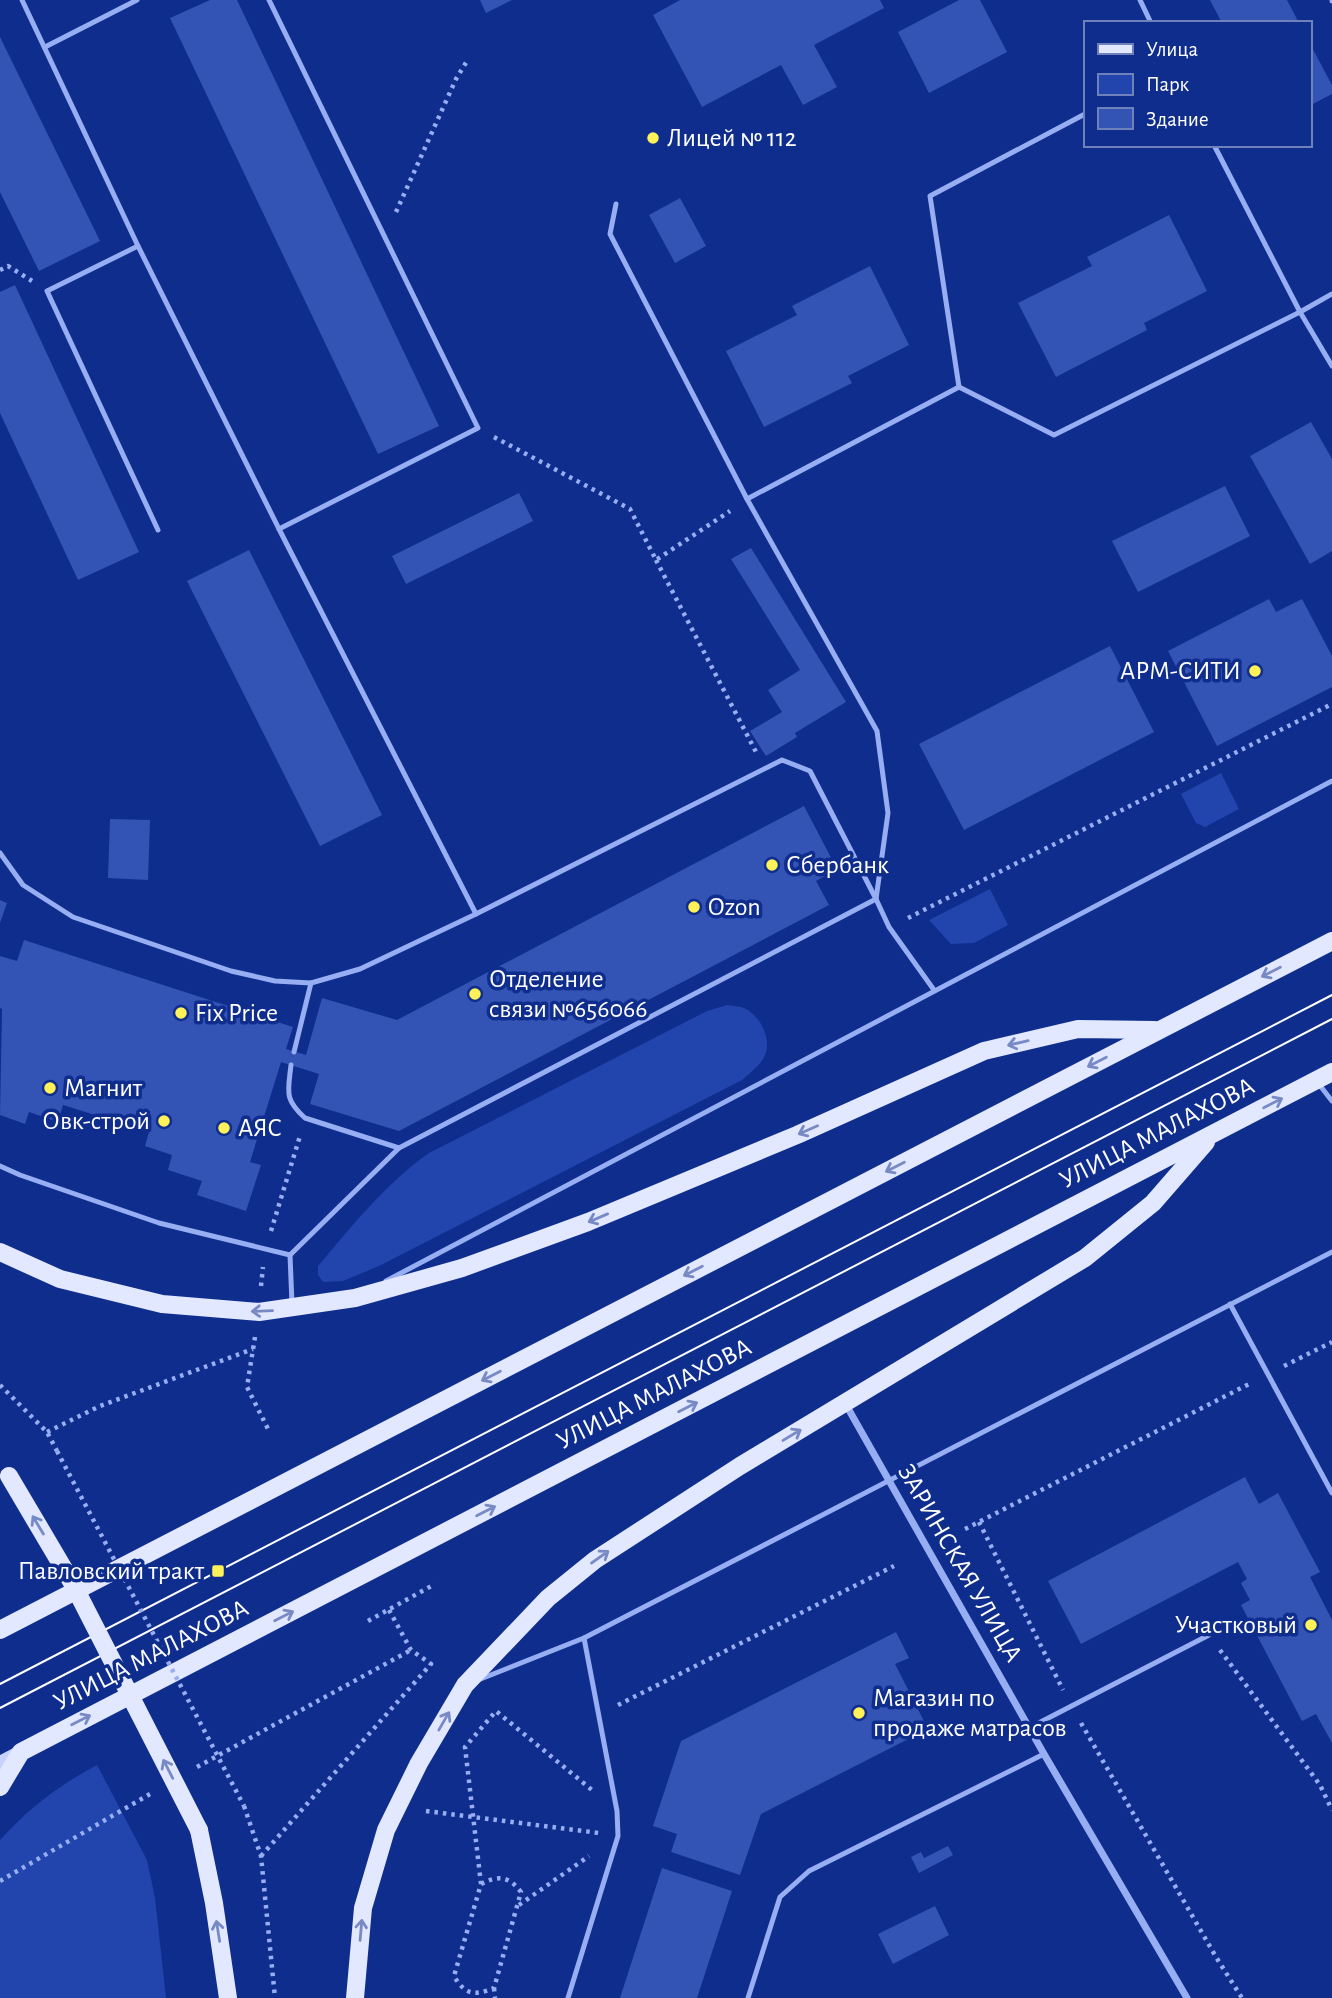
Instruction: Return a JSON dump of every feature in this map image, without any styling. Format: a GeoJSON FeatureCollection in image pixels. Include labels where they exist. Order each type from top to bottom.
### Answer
{"type":"FeatureCollection","features":[{"type":"Feature","properties":{"kind":"main road"},"geometry":{"type":"LineString","coordinates":[[0,1630],[1332,940]]}},
{"type":"Feature","properties":{"kind":"main road"},"geometry":{"type":"LineString","coordinates":[[0,1252],[60,1279],[162,1304],[258,1312],[355,1298],[462,1268],[588,1222],[797,1135],[984,1051],[1078,1029],[1158,1030]]}},
{"type":"Feature","properties":{"kind":"main road","name":"УЛИЦА МАЛАХОВА"},"geometry":{"type":"LineString","coordinates":[[0,1763],[1332,1072]]}},
{"type":"Feature","properties":{"kind":"main road"},"geometry":{"type":"LineString","coordinates":[[355,1998],[363,1908],[386,1830],[419,1763],[465,1685],[548,1598],[595,1560],[740,1466],[1085,1258],[1153,1203],[1213,1134]]}},
{"type":"Feature","properties":{"kind":"main road"},"geometry":{"type":"LineString","coordinates":[[4,1471],[74,1586],[199,1830],[214,1903],[228,1998]]}},
{"type":"Feature","properties":{"kind":"main road"},"geometry":{"type":"LineString","coordinates":[[0,1787],[21,1752]]}},
{"type":"Feature","properties":{"kind":"street","name":"ЗАРИНСКАЯ УЛИЦА"},"geometry":{"type":"LineString","coordinates":[[845,1402],[1029,1728],[1187,1998]]}},
{"type":"Feature","properties":{"kind":"lane"},"geometry":{"type":"LineString","coordinates":[[22,0],[138,246],[476,914]]}},
{"type":"Feature","properties":{"kind":"lane"},"geometry":{"type":"LineString","coordinates":[[45,47],[137,0]]}},
{"type":"Feature","properties":{"kind":"lane"},"geometry":{"type":"LineString","coordinates":[[268,0],[478,428],[279,529]]}},
{"type":"Feature","properties":{"kind":"lane"},"geometry":{"type":"LineString","coordinates":[[1140,0],[1150,21]]}},
{"type":"Feature","properties":{"kind":"lane"},"geometry":{"type":"LineString","coordinates":[[959,387],[930,196],[1084,115]]}},
{"type":"Feature","properties":{"kind":"lane"},"geometry":{"type":"LineString","coordinates":[[1215,147],[1300,312],[1332,366]]}},
{"type":"Feature","properties":{"kind":"lane"},"geometry":{"type":"LineString","coordinates":[[616,204],[610,234],[747,499],[877,731],[888,813],[876,899]]}},
{"type":"Feature","properties":{"kind":"lane"},"geometry":{"type":"LineString","coordinates":[[138,246],[47,291],[158,530]]}},
{"type":"Feature","properties":{"kind":"lane"},"geometry":{"type":"LineString","coordinates":[[959,387],[1054,435],[1332,294]]}},
{"type":"Feature","properties":{"kind":"lane"},"geometry":{"type":"LineString","coordinates":[[747,499],[959,387]]}},
{"type":"Feature","properties":{"kind":"lane"},"geometry":{"type":"LineString","coordinates":[[0,853],[23,885],[73,917],[231,971],[275,981],[311,983],[360,969],[476,914],[782,760],[810,771],[889,927],[934,990]]}},
{"type":"Feature","properties":{"kind":"lane"},"geometry":{"type":"LineString","coordinates":[[355,1298],[1332,781]]}},
{"type":"Feature","properties":{"kind":"lane"},"geometry":{"type":"LineString","coordinates":[[292,1309],[290,1255],[399,1148],[876,899]]}},
{"type":"Feature","properties":{"kind":"lane"},"geometry":{"type":"LineString","coordinates":[[294,1052],[311,983]]}},
{"type":"Feature","properties":{"kind":"lane"},"geometry":{"type":"LineString","coordinates":[[291,1065],[287,1096],[305,1118],[399,1148]]}},
{"type":"Feature","properties":{"kind":"lane"},"geometry":{"type":"LineString","coordinates":[[1315,1081],[1332,1101]]}},
{"type":"Feature","properties":{"kind":"lane"},"geometry":{"type":"LineString","coordinates":[[0,1166],[159,1223],[290,1255]]}},
{"type":"Feature","properties":{"kind":"lane"},"geometry":{"type":"LineString","coordinates":[[465,1685],[584,1638],[1332,1252]]}},
{"type":"Feature","properties":{"kind":"lane"},"geometry":{"type":"LineString","coordinates":[[1230,1304],[1332,1493]]}},
{"type":"Feature","properties":{"kind":"lane"},"geometry":{"type":"LineString","coordinates":[[1029,1728],[1209,1635]]}},
{"type":"Feature","properties":{"kind":"lane"},"geometry":{"type":"LineString","coordinates":[[568,1998],[618,1836],[617,1811],[584,1638]]}},
{"type":"Feature","properties":{"kind":"lane"},"geometry":{"type":"LineString","coordinates":[[748,1998],[780,1897],[809,1871],[1044,1754]]}},
{"type":"Feature","properties":{"kind":"path"},"geometry":{"type":"LineString","coordinates":[[385,236],[456,79],[467,61]]}},
{"type":"Feature","properties":{"kind":"path"},"geometry":{"type":"LineString","coordinates":[[0,270],[8,266],[47,291]]}},
{"type":"Feature","properties":{"kind":"path"},"geometry":{"type":"LineString","coordinates":[[478,428],[630,509],[765,769]]}},
{"type":"Feature","properties":{"kind":"path"},"geometry":{"type":"LineString","coordinates":[[656,560],[747,499]]}},
{"type":"Feature","properties":{"kind":"path"},"geometry":{"type":"LineString","coordinates":[[889,927],[1332,704]]}},
{"type":"Feature","properties":{"kind":"path"},"geometry":{"type":"LineString","coordinates":[[965,1529],[1332,1342]]}},
{"type":"Feature","properties":{"kind":"path"},"geometry":{"type":"LineString","coordinates":[[47,1433],[100,1406],[253,1349]]}},
{"type":"Feature","properties":{"kind":"path"},"geometry":{"type":"LineString","coordinates":[[0,1385],[47,1433],[244,1806],[261,1856],[275,1998]]}},
{"type":"Feature","properties":{"kind":"path"},"geometry":{"type":"LineString","coordinates":[[247,1387],[268,1429]]}},
{"type":"Feature","properties":{"kind":"path"},"geometry":{"type":"LineString","coordinates":[[979,1522],[1071,1706],[1242,1998]]}},
{"type":"Feature","properties":{"kind":"path"},"geometry":{"type":"LineString","coordinates":[[598,1715],[894,1566]]}},
{"type":"Feature","properties":{"kind":"path"},"geometry":{"type":"LineString","coordinates":[[368,1621],[435,1584]]}},
{"type":"Feature","properties":{"kind":"path"},"geometry":{"type":"LineString","coordinates":[[261,1856],[431,1664],[411,1650],[389,1610]]}},
{"type":"Feature","properties":{"kind":"path"},"geometry":{"type":"LineString","coordinates":[[1209,1635],[1320,1786],[1332,1810]]}},
{"type":"Feature","properties":{"kind":"path"},"geometry":{"type":"LineString","coordinates":[[193,1770],[411,1650]]}},
{"type":"Feature","properties":{"kind":"path"},"geometry":{"type":"LineString","coordinates":[[494,1988],[483,1993],[471,1993],[460,1987],[454,1976],[481,1884],[465,1747],[496,1711],[617,1811]]}},
{"type":"Feature","properties":{"kind":"path"},"geometry":{"type":"LineString","coordinates":[[0,1881],[157,1791]]}},
{"type":"Feature","properties":{"kind":"path"},"geometry":{"type":"LineString","coordinates":[[426,1811],[618,1836]]}},
{"type":"Feature","properties":{"kind":"path"},"geometry":{"type":"LineString","coordinates":[[519,1905],[618,1836]]}},
{"type":"Feature","properties":{"kind":"path"},"geometry":{"type":"LineString","coordinates":[[481,1884],[502,1877],[512,1881],[521,1892],[494,1988],[495,1998]]}},
{"type":"Feature","properties":{"kind":"green space"},"geometry":{"type":"Polygon","coordinates":[[[1221,773],[1239,809],[1205,827],[1196,823],[1181,794],[1221,773]]]}},
{"type":"Feature","properties":{"kind":"green space"},"geometry":{"type":"Polygon","coordinates":[[[990,889],[1008,925],[974,943],[951,944],[929,920],[990,889]]]}},
{"type":"Feature","properties":{"kind":"green space"},"geometry":{"type":"Polygon","coordinates":[[[727,1005],[750,1011],[760,1022],[766,1035],[767,1049],[763,1059],[742,1080],[379,1266],[343,1281],[323,1282],[318,1275],[318,1266],[370,1206],[398,1178],[429,1153],[707,1011],[727,1005]]]}},
{"type":"Feature","properties":{"kind":"green space"},"geometry":{"type":"Polygon","coordinates":[[[97,1765],[147,1860],[155,1898],[166,1998],[0,1998],[0,1840],[45,1798],[97,1765]]]}},
{"type":"Feature","properties":{"kind":"building"},"geometry":{"type":"Polygon","coordinates":[[[210,0],[237,0],[439,426],[378,454],[170,18],[210,0]]]}},
{"type":"Feature","properties":{"kind":"building"},"geometry":{"type":"Polygon","coordinates":[[[480,0],[512,0],[486,13],[480,0]]]}},
{"type":"Feature","properties":{"kind":"building"},"geometry":{"type":"Polygon","coordinates":[[[680,0],[880,0],[884,8],[814,45],[837,87],[803,105],[781,65],[702,107],[653,15],[680,0]]]}},
{"type":"Feature","properties":{"kind":"building"},"geometry":{"type":"Polygon","coordinates":[[[959,0],[980,0],[1007,52],[929,93],[898,32],[959,0]]]}},
{"type":"Feature","properties":{"kind":"building"},"geometry":{"type":"Polygon","coordinates":[[[1210,0],[1287,0],[1298,21],[1221,21],[1210,0]]]}},
{"type":"Feature","properties":{"kind":"building"},"geometry":{"type":"Polygon","coordinates":[[[0,37],[100,241],[39,271],[0,192],[0,37]]]}},
{"type":"Feature","properties":{"kind":"building"},"geometry":{"type":"Polygon","coordinates":[[[1311,46],[1332,85],[1332,94],[1311,105],[1311,46]]]}},
{"type":"Feature","properties":{"kind":"building"},"geometry":{"type":"Polygon","coordinates":[[[680,198],[706,246],[675,263],[649,215],[680,198]]]}},
{"type":"Feature","properties":{"kind":"building"},"geometry":{"type":"Polygon","coordinates":[[[1169,215],[1207,291],[1144,323],[1147,330],[1056,377],[1018,303],[1092,266],[1087,257],[1169,215]]]}},
{"type":"Feature","properties":{"kind":"building"},"geometry":{"type":"Polygon","coordinates":[[[870,266],[909,345],[848,376],[852,383],[764,427],[726,351],[797,315],[792,306],[870,266]]]}},
{"type":"Feature","properties":{"kind":"building"},"geometry":{"type":"Polygon","coordinates":[[[15,285],[139,552],[78,580],[0,413],[0,292],[15,285]]]}},
{"type":"Feature","properties":{"kind":"building"},"geometry":{"type":"Polygon","coordinates":[[[1311,422],[1332,459],[1332,551],[1310,564],[1250,456],[1311,422]]]}},
{"type":"Feature","properties":{"kind":"building"},"geometry":{"type":"Polygon","coordinates":[[[1225,486],[1250,536],[1138,592],[1112,541],[1225,486]]]}},
{"type":"Feature","properties":{"kind":"building"},"geometry":{"type":"Polygon","coordinates":[[[519,493],[533,521],[406,584],[392,556],[519,493]]]}},
{"type":"Feature","properties":{"kind":"building"},"geometry":{"type":"Polygon","coordinates":[[[751,548],[846,702],[795,733],[797,737],[766,756],[750,731],[782,712],[768,690],[800,670],[731,559],[751,548]]]}},
{"type":"Feature","properties":{"kind":"building"},"geometry":{"type":"Polygon","coordinates":[[[249,550],[382,815],[320,846],[187,581],[249,550]]]}},
{"type":"Feature","properties":{"kind":"building","name":"АРМ-СИТИ"},"geometry":{"type":"Polygon","coordinates":[[[1269,599],[1276,612],[1302,599],[1332,656],[1332,687],[1217,746],[1168,651],[1269,599]]]}},
{"type":"Feature","properties":{"kind":"building"},"geometry":{"type":"Polygon","coordinates":[[[1110,646],[1154,732],[964,830],[919,744],[1110,646]]]}},
{"type":"Feature","properties":{"kind":"building"},"geometry":{"type":"Polygon","coordinates":[[[804,806],[837,869],[816,881],[829,905],[399,1131],[310,1104],[319,1074],[281,1062],[250,1162],[261,1165],[246,1211],[197,1195],[202,1181],[168,1170],[172,1155],[145,1146],[149,1132],[63,1105],[58,1122],[29,1112],[25,1124],[0,1115],[0,956],[17,961],[24,940],[293,1027],[286,1049],[306,1055],[322,998],[397,1020],[804,806]]]}},
{"type":"Feature","properties":{"kind":"building"},"geometry":{"type":"Polygon","coordinates":[[[110,819],[150,820],[148,880],[108,878],[110,819]]]}},
{"type":"Feature","properties":{"kind":"building"},"geometry":{"type":"Polygon","coordinates":[[[0,900],[7,903],[0,923],[0,900]]]}},
{"type":"Feature","properties":{"kind":"building"},"geometry":{"type":"Polygon","coordinates":[[[1245,1477],[1259,1504],[1278,1493],[1320,1572],[1310,1577],[1332,1620],[1332,1743],[1316,1714],[1302,1721],[1241,1605],[1250,1600],[1241,1583],[1247,1579],[1238,1562],[1081,1644],[1048,1581],[1245,1477]]]}},
{"type":"Feature","properties":{"kind":"building"},"geometry":{"type":"Polygon","coordinates":[[[896,1632],[909,1658],[895,1664],[928,1729],[761,1814],[740,1875],[671,1852],[677,1834],[653,1826],[681,1741],[896,1632]]]}},
{"type":"Feature","properties":{"kind":"building"},"geometry":{"type":"Polygon","coordinates":[[[948,1846],[953,1855],[919,1873],[911,1857],[921,1852],[924,1858],[948,1846]]]}},
{"type":"Feature","properties":{"kind":"building"},"geometry":{"type":"Polygon","coordinates":[[[662,1868],[732,1891],[697,1998],[620,1998],[662,1868]]]}},
{"type":"Feature","properties":{"kind":"building"},"geometry":{"type":"Polygon","coordinates":[[[935,1906],[949,1935],[893,1964],[878,1934],[935,1906]]]}},
{"type":"Feature","properties":{"kind":"tram line"},"geometry":{"type":"LineString","coordinates":[[0,1684],[1332,995]]}},
{"type":"Feature","properties":{"kind":"tram line"},"geometry":{"type":"LineString","coordinates":[[0,1708],[1332,1019]]}},
{"type":"Feature","properties":{"kind":"place","name":"Лицей № 112"},"geometry":{"type":"Point","coordinates":[653,138]}},
{"type":"Feature","properties":{"kind":"place","name":"АРМ-СИТИ"},"geometry":{"type":"Point","coordinates":[1255,671]}},
{"type":"Feature","properties":{"kind":"place","name":"Сбербанк"},"geometry":{"type":"Point","coordinates":[772,865]}},
{"type":"Feature","properties":{"kind":"place","name":"Ozon"},"geometry":{"type":"Point","coordinates":[694,907]}},
{"type":"Feature","properties":{"kind":"place","name":"Отделение связи №656066"},"geometry":{"type":"Point","coordinates":[475,994]}},
{"type":"Feature","properties":{"kind":"place","name":"Fix Price"},"geometry":{"type":"Point","coordinates":[181,1013]}},
{"type":"Feature","properties":{"kind":"place","name":"Магнит"},"geometry":{"type":"Point","coordinates":[50,1088]}},
{"type":"Feature","properties":{"kind":"place","name":"Овк-строй"},"geometry":{"type":"Point","coordinates":[164,1121]}},
{"type":"Feature","properties":{"kind":"place","name":"АЯС"},"geometry":{"type":"Point","coordinates":[224,1128]}},
{"type":"Feature","properties":{"kind":"place","name":"Павловский тракт"},"geometry":{"type":"Point","coordinates":[218,1571]}},
{"type":"Feature","properties":{"kind":"place","name":"Участковый"},"geometry":{"type":"Point","coordinates":[1311,1625]}},
{"type":"Feature","properties":{"kind":"place","name":"Магазин по продаже матрасов"},"geometry":{"type":"Point","coordinates":[859,1713]}}]}
